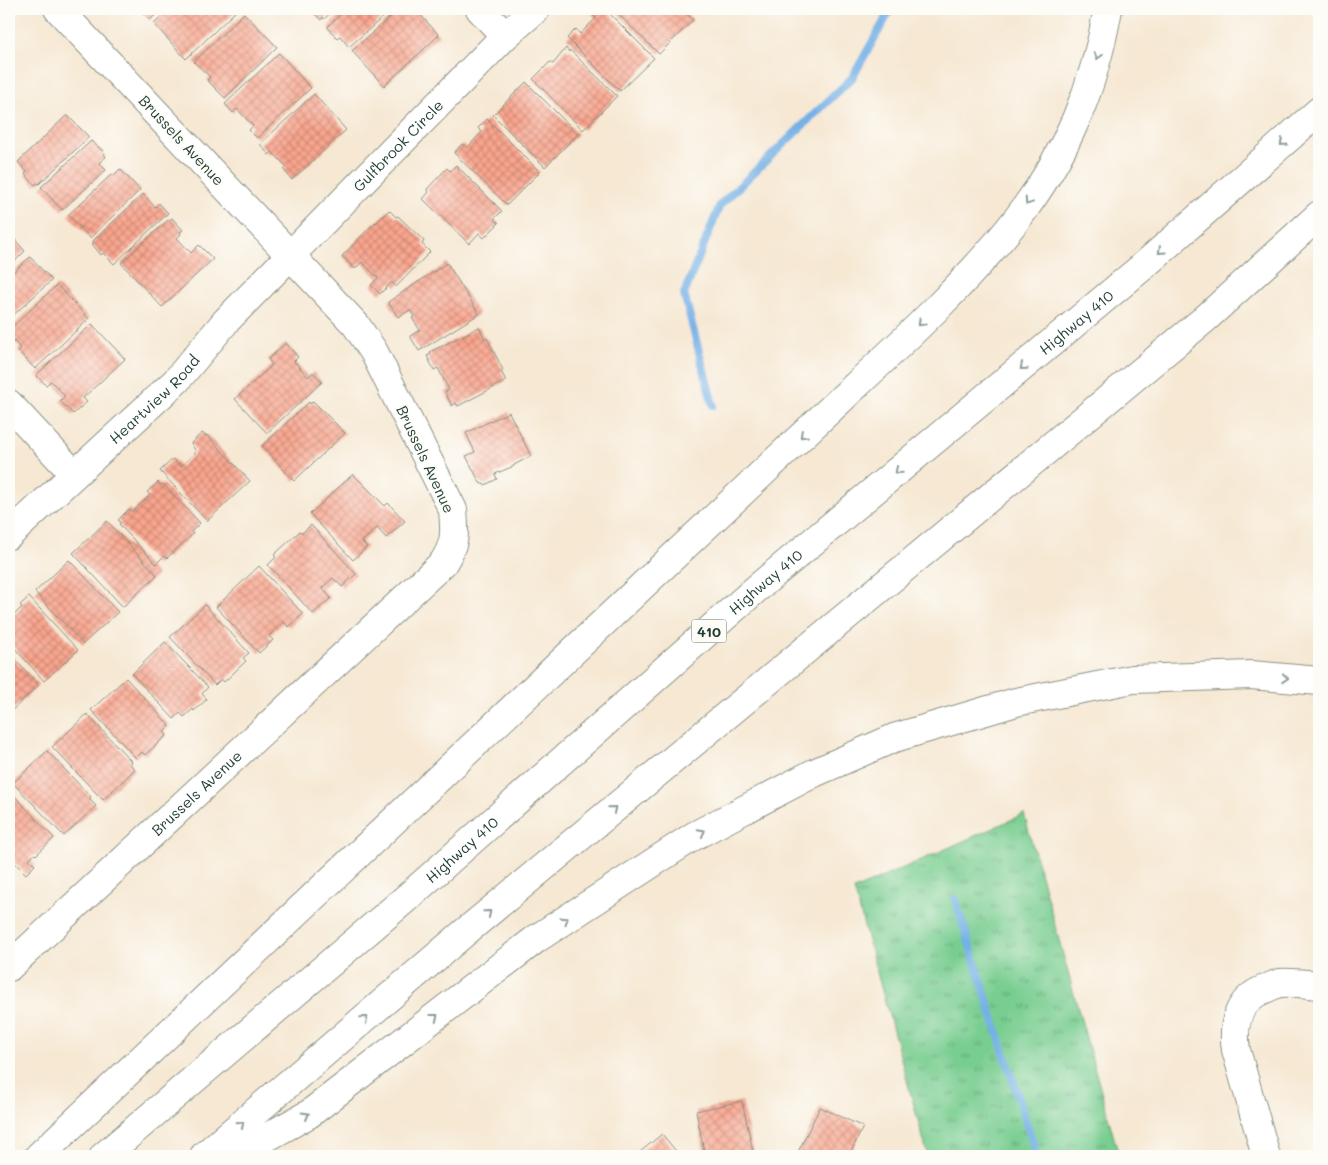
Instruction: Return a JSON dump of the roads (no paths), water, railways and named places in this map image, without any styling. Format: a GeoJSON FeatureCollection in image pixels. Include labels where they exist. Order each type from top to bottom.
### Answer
{"type":"FeatureCollection","features":[{"type":"Feature","properties":{"kind":"main road","name":"Brussels Avenue"},"geometry":{"type":"LineString","coordinates":[[9,967],[443,563],[451,550],[455,534],[453,510],[374,352],[356,326],[58,9]]}},
{"type":"Feature","properties":{"kind":"main road"},"geometry":{"type":"LineString","coordinates":[[480,9],[506,36]]}},
{"type":"Feature","properties":{"kind":"main road","name":"Gulfbrook Circle"},"geometry":{"type":"LineString","coordinates":[[292,256],[506,36],[536,9]]}},
{"type":"Feature","properties":{"kind":"main road"},"geometry":{"type":"LineString","coordinates":[[39,1156],[481,737],[892,352],[962,282],[1018,218],[1055,164],[1076,123],[1088,89],[1101,46],[1108,9]]}},
{"type":"Feature","properties":{"kind":"main road","name":"Highway 410"},"geometry":{"type":"LineString","coordinates":[[104,1156],[410,895],[756,589],[1141,268],[1319,111]]}},
{"type":"Feature","properties":{"kind":"main road"},"geometry":{"type":"LineString","coordinates":[[204,1156],[464,934],[1206,318],[1319,214]]}},
{"type":"Feature","properties":{"kind":"main road","name":"Heartview Road"},"geometry":{"type":"LineString","coordinates":[[9,535],[176,381],[226,321],[292,256]]}},
{"type":"Feature","properties":{"kind":"main road"},"geometry":{"type":"LineString","coordinates":[[9,404],[74,474]]}},
{"type":"Feature","properties":{"kind":"main road"},"geometry":{"type":"LineString","coordinates":[[232,1156],[310,1114],[536,939],[694,836],[814,773],[894,738],[1016,702],[1133,679],[1251,675],[1319,681]]}},
{"type":"Feature","properties":{"kind":"main road"},"geometry":{"type":"LineString","coordinates":[[1266,1156],[1236,1050],[1234,1038],[1235,1024],[1240,1009],[1249,998],[1259,991],[1279,984],[1319,985]]}},
{"type":"Feature","properties":{"kind":"waterway"},"geometry":{"type":"LineString","coordinates":[[713,405],[684,294],[720,205],[852,78],[891,9]]}},
{"type":"Feature","properties":{"kind":"waterway"},"geometry":{"type":"LineString","coordinates":[[955,899],[1037,1156]]}}]}
